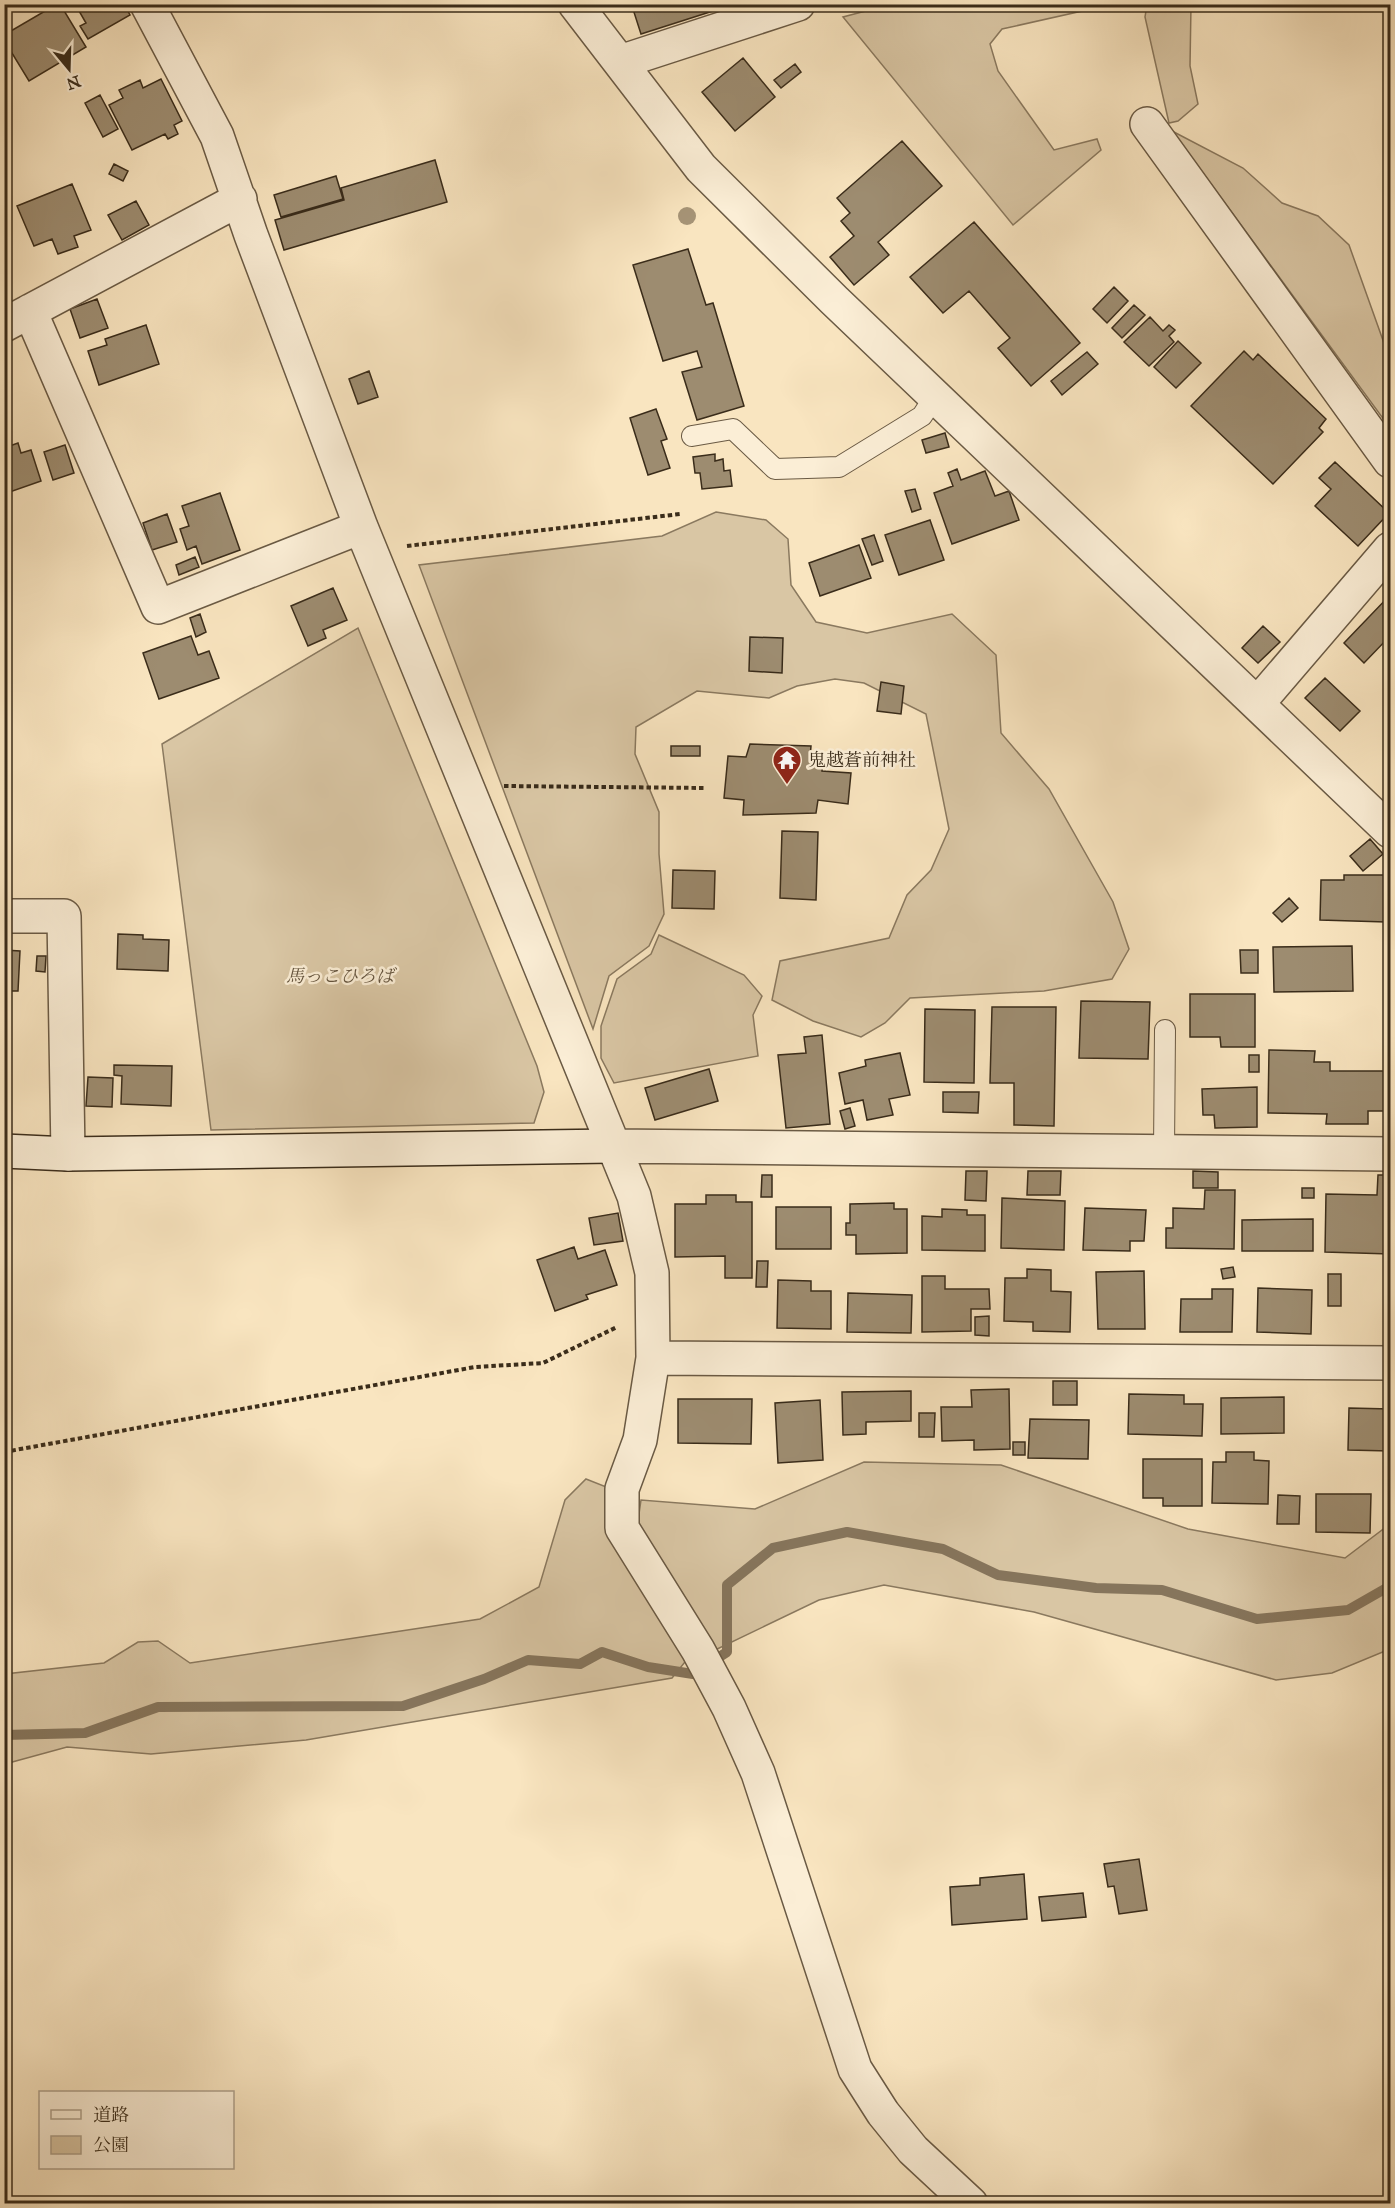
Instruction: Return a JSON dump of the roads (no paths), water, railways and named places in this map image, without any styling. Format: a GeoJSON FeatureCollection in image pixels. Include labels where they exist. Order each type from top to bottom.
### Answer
{"type":"FeatureCollection","features":[{"type":"Feature","properties":{"kind":"street"},"geometry":{"type":"LineString","coordinates":[[147,4],[217,136],[251,235],[366,539],[634,1196],[652,1273],[653,1358],[640,1440],[622,1489],[622,1528],[698,1650],[758,1773],[855,2070],[883,2113],[913,2150],[971,2204]]}},
{"type":"Feature","properties":{"kind":"street"},"geometry":{"type":"LineString","coordinates":[[575,4],[700,168],[1390,831]]}},
{"type":"Feature","properties":{"kind":"street"},"geometry":{"type":"LineString","coordinates":[[620,62],[798,4]]}},
{"type":"Feature","properties":{"kind":"street"},"geometry":{"type":"LineString","coordinates":[[1147,124],[1390,461]]}},
{"type":"Feature","properties":{"kind":"street"},"geometry":{"type":"LineString","coordinates":[[240,200],[17,318],[158,607],[366,539]]}},
{"type":"Feature","properties":{"kind":"street"},"geometry":{"type":"LineString","coordinates":[[1258,703],[1390,549]]}},
{"type":"Feature","properties":{"kind":"street"},"geometry":{"type":"LineString","coordinates":[[4,916],[64,916],[68,1154]]}},
{"type":"Feature","properties":{"kind":"street"},"geometry":{"type":"LineString","coordinates":[[4,1151],[68,1154],[612,1146],[1390,1154]]}},
{"type":"Feature","properties":{"kind":"street"},"geometry":{"type":"LineString","coordinates":[[653,1358],[1390,1363]]}},
{"type":"Feature","properties":{"kind":"lane"},"geometry":{"type":"LineString","coordinates":[[692,436],[732,429],[775,469],[839,467],[922,416],[935,396]]}},
{"type":"Feature","properties":{"kind":"lane"},"geometry":{"type":"LineString","coordinates":[[1164,1150],[1166,1030]]}},
{"type":"Feature","properties":{"kind":"waterway"},"geometry":{"type":"LineString","coordinates":[[4,1735],[85,1733],[158,1707],[403,1706],[484,1679],[528,1660],[580,1664],[602,1652],[648,1667],[693,1674],[727,1652],[727,1585],[773,1548],[847,1532],[943,1549],[998,1575],[1096,1588],[1162,1590],[1257,1619],[1348,1610],[1390,1586]]}},
{"type":"Feature","properties":{"kind":"place","name":"鬼越蒼前神社"},"geometry":{"type":"Point","coordinates":[787,786]}},
{"type":"Feature","properties":{"kind":"park label","name":"馬っこひろば"},"geometry":{"type":"Point","coordinates":[340,976]}}]}
